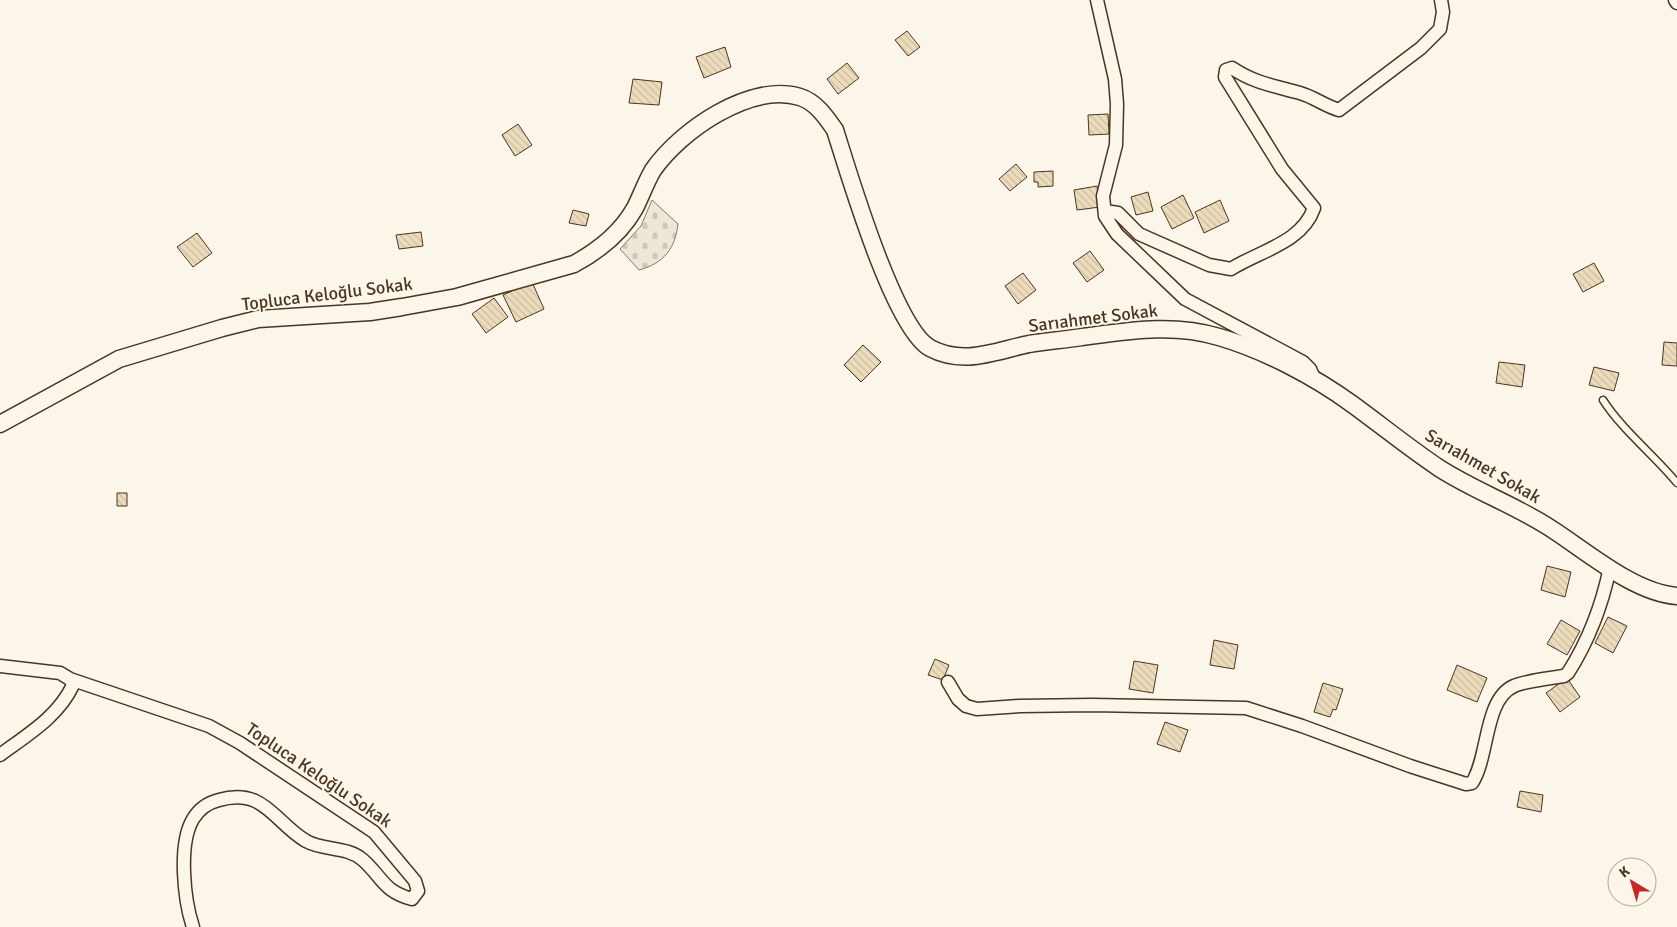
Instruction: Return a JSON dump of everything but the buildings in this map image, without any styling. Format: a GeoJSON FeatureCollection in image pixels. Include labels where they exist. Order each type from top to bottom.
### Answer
{"type":"FeatureCollection","features":[{"type":"Feature","properties":{"kind":"street"},"geometry":{"type":"LineString","coordinates":[[1097,0],[1115,79],[1117,104],[1116,145],[1103,196],[1105,216],[1116,234],[1186,299],[1303,362],[1310,369],[1314,378]]}},
{"type":"Feature","properties":{"kind":"street"},"geometry":{"type":"LineString","coordinates":[[1104,211],[1118,213],[1139,234],[1209,265],[1231,269],[1250,257],[1274,248],[1304,225],[1314,208],[1282,169],[1237,99],[1225,77],[1226,70],[1232,68],[1260,84],[1302,94],[1325,106],[1339,110],[1421,48],[1440,29],[1443,12],[1441,0]]}},
{"type":"Feature","properties":{"kind":"street","name":"Topluca Keloğlu Sokak"},"geometry":{"type":"LineString","coordinates":[[0,424],[119,359],[222,328],[258,320],[370,312],[457,297],[574,264],[590,256],[610,240],[634,210],[653,170],[672,149],[702,124],[728,106],[751,99],[779,94],[800,97],[811,104]]}},
{"type":"Feature","properties":{"kind":"street","name":"Sarıahmet Sokak"},"geometry":{"type":"LineString","coordinates":[[811,104],[820,109],[835,130],[892,292],[917,338],[929,348],[957,357],[972,358],[1028,344],[1132,330],[1180,329],[1219,337],[1314,378],[1440,469],[1546,525],[1610,567],[1656,593],[1677,596]]}},
{"type":"Feature","properties":{"kind":"street"},"geometry":{"type":"LineString","coordinates":[[948,682],[958,699],[966,706],[977,709],[1029,705],[1246,708],[1302,726],[1410,766],[1466,784],[1472,783],[1477,776],[1484,756],[1492,713],[1504,695],[1515,686],[1564,676],[1578,657],[1600,607],[1610,567]]}},
{"type":"Feature","properties":{"kind":"street","name":"Topluca Keloğlu Sokak"},"geometry":{"type":"LineString","coordinates":[[0,666],[60,673],[70,680],[209,726],[240,743],[374,832],[414,881],[418,891],[412,899],[398,895],[385,885],[362,859],[346,851],[329,849],[306,841],[266,806],[250,799],[235,796],[210,802],[196,812],[189,826],[183,875],[193,927]]}},
{"type":"Feature","properties":{"kind":"street"},"geometry":{"type":"LineString","coordinates":[[0,755],[41,725],[60,707],[73,685],[70,680]]}},
{"type":"Feature","properties":{"kind":"lane"},"geometry":{"type":"LineString","coordinates":[[1603,400],[1626,430],[1664,466],[1677,483]]}},
{"type":"Feature","properties":{"kind":"green space"},"geometry":{"type":"Polygon","coordinates":[[[652,200],[678,224],[674,241],[667,254],[648,267],[639,270],[620,249],[641,226],[652,200]]]}}]}
